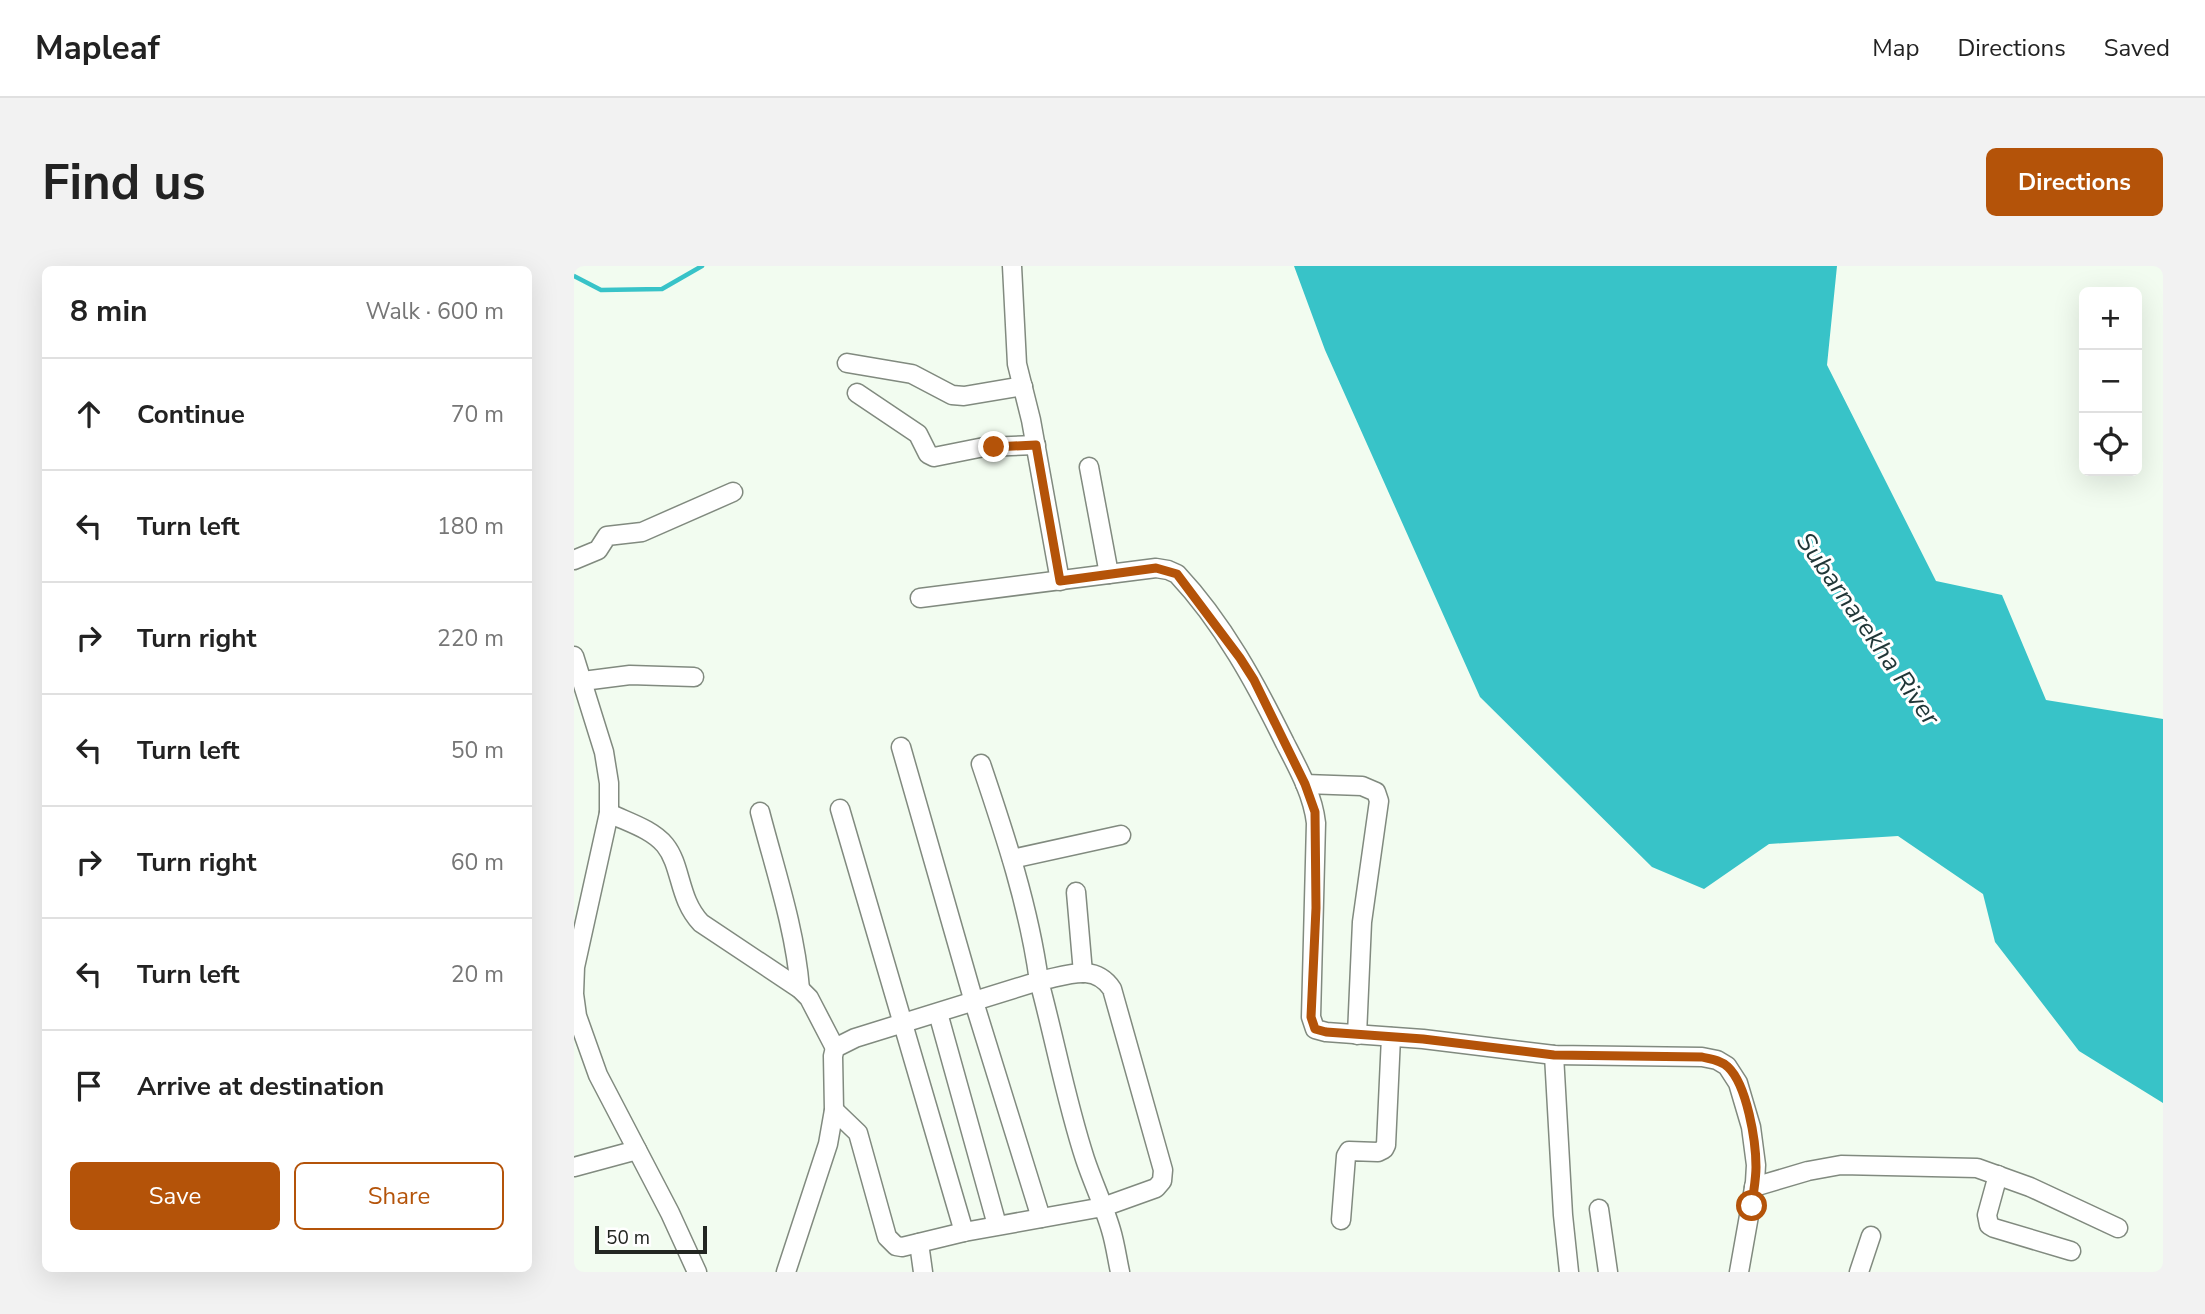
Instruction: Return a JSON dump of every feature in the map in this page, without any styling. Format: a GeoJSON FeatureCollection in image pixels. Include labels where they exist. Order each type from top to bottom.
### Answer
{"type":"FeatureCollection","features":[{"type":"Feature","properties":{"kind":"street"},"geometry":{"type":"LineString","coordinates":[[1012,266],[1016,346],[1060,581]]}},
{"type":"Feature","properties":{"kind":"street"},"geometry":{"type":"LineString","coordinates":[[847,363],[912,374],[953,395],[964,396],[1023,386]]}},
{"type":"Feature","properties":{"kind":"street"},"geometry":{"type":"LineString","coordinates":[[857,393],[918,433],[929,454],[934,457],[984,447],[1036,445]]}},
{"type":"Feature","properties":{"kind":"street"},"geometry":{"type":"LineString","coordinates":[[1089,467],[1110,575]]}},
{"type":"Feature","properties":{"kind":"street"},"geometry":{"type":"LineString","coordinates":[[574,561],[598,550],[607,536],[642,532],[733,492]]}},
{"type":"Feature","properties":{"kind":"street"},"geometry":{"type":"LineString","coordinates":[[920,598],[1156,568],[1177,574],[1254,680],[1305,784],[1315,812],[1312,1024],[1320,1031],[1554,1055],[1702,1057],[1717,1060],[1727,1066],[1741,1091],[1751,1127],[1756,1165],[1738,1272]]}},
{"type":"Feature","properties":{"kind":"street"},"geometry":{"type":"LineString","coordinates":[[574,656],[604,752],[609,783],[609,813],[575,967],[574,994],[583,1038],[598,1075],[697,1272]]}},
{"type":"Feature","properties":{"kind":"street"},"geometry":{"type":"LineString","coordinates":[[583,681],[630,675],[694,677]]}},
{"type":"Feature","properties":{"kind":"street"},"geometry":{"type":"LineString","coordinates":[[901,747],[974,1002],[1041,1218]]}},
{"type":"Feature","properties":{"kind":"street"},"geometry":{"type":"LineString","coordinates":[[981,764],[1012,859],[1085,1157],[1112,1231],[1120,1272]]}},
{"type":"Feature","properties":{"kind":"street"},"geometry":{"type":"LineString","coordinates":[[1305,784],[1362,786],[1376,792],[1379,801],[1362,922],[1357,1035]]}},
{"type":"Feature","properties":{"kind":"street"},"geometry":{"type":"LineString","coordinates":[[840,809],[964,1232]]}},
{"type":"Feature","properties":{"kind":"street"},"geometry":{"type":"LineString","coordinates":[[760,812],[791,929],[800,989]]}},
{"type":"Feature","properties":{"kind":"street"},"geometry":{"type":"LineString","coordinates":[[609,813],[651,833],[666,846],[691,914],[800,989],[809,998],[835,1048],[835,1110],[828,1144],[786,1272]]}},
{"type":"Feature","properties":{"kind":"street"},"geometry":{"type":"LineString","coordinates":[[1012,859],[1121,835]]}},
{"type":"Feature","properties":{"kind":"street"},"geometry":{"type":"LineString","coordinates":[[1076,892],[1083,973]]}},
{"type":"Feature","properties":{"kind":"street"},"geometry":{"type":"LineString","coordinates":[[835,1048],[855,1038],[1040,981],[1083,973],[1099,974],[1112,989],[1163,1170],[1162,1181],[1156,1188],[1103,1207],[996,1225],[902,1247],[896,1246],[889,1241],[858,1133],[835,1110]]}},
{"type":"Feature","properties":{"kind":"street"},"geometry":{"type":"LineString","coordinates":[[938,1013],[996,1225]]}},
{"type":"Feature","properties":{"kind":"street"},"geometry":{"type":"LineString","coordinates":[[1341,1220],[1346,1156],[1349,1151],[1378,1152],[1386,1145],[1391,1037]]}},
{"type":"Feature","properties":{"kind":"street"},"geometry":{"type":"LineString","coordinates":[[1554,1055],[1569,1272]]}},
{"type":"Feature","properties":{"kind":"street"},"geometry":{"type":"LineString","coordinates":[[574,1167],[637,1150]]}},
{"type":"Feature","properties":{"kind":"street"},"geometry":{"type":"LineString","coordinates":[[1754,1187],[1808,1171],[1841,1166],[1977,1168],[2030,1186],[2118,1228]]}},
{"type":"Feature","properties":{"kind":"street"},"geometry":{"type":"LineString","coordinates":[[1998,1175],[1987,1215],[1989,1225],[2071,1251]]}},
{"type":"Feature","properties":{"kind":"street"},"geometry":{"type":"LineString","coordinates":[[1599,1209],[1608,1272]]}},
{"type":"Feature","properties":{"kind":"street"},"geometry":{"type":"LineString","coordinates":[[1859,1272],[1871,1236]]}},
{"type":"Feature","properties":{"kind":"street"},"geometry":{"type":"LineString","coordinates":[[919,1243],[923,1272]]}},
{"type":"Feature","properties":{"kind":"water","name":"Subarnarekha River"},"geometry":{"type":"Polygon","coordinates":[[[1294,266],[1837,266],[1827,365],[1936,581],[2002,595],[2046,700],[2163,719],[2163,1103],[2079,1051],[1995,942],[1983,894],[1898,836],[1769,844],[1704,889],[1652,867],[1480,697],[1325,350],[1294,266]]]}},
{"type":"Feature","properties":{"kind":"waterway"},"geometry":{"type":"LineString","coordinates":[[574,276],[601,290],[662,289],[702,266]]}},
{"type":"Feature","properties":{"kind":"route"},"geometry":{"type":"LineString","coordinates":[[994,447],[1036,445],[1060,581],[1156,568],[1177,574],[1254,680],[1305,784],[1315,812],[1316,908],[1311,1017],[1315,1029],[1554,1055],[1702,1057],[1717,1060],[1727,1066],[1738,1083],[1751,1127],[1756,1165],[1752,1206]]}}]}
